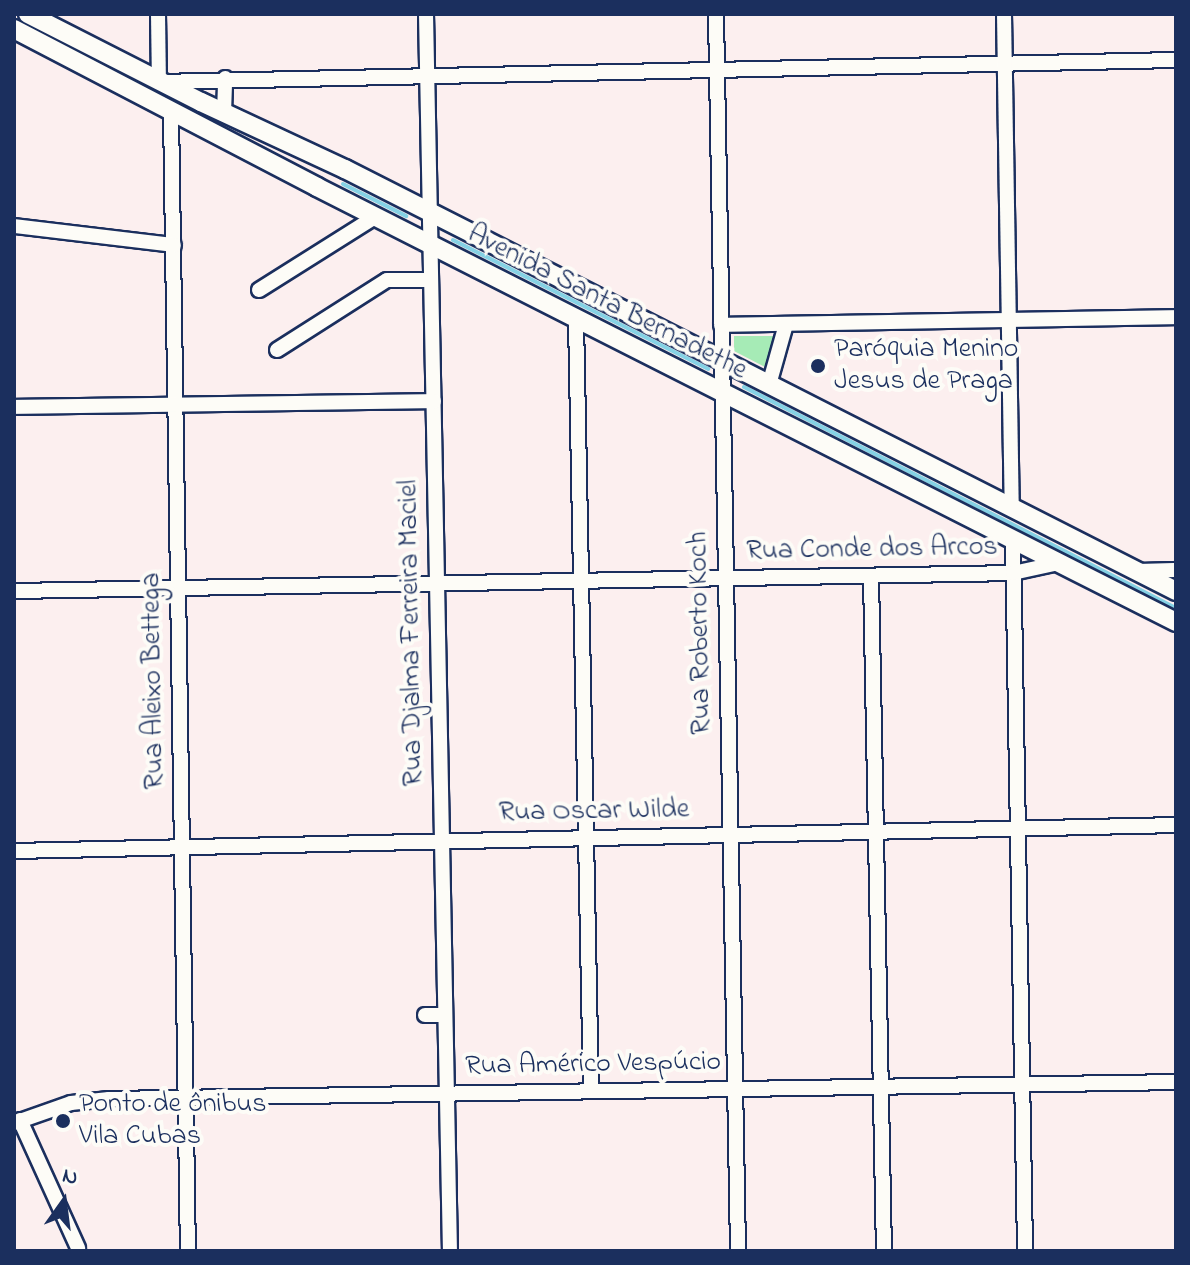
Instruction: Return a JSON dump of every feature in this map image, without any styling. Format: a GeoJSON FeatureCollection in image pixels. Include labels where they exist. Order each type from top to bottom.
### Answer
{"type":"FeatureCollection","features":[{"type":"Feature","properties":{"kind":"main road","name":"Avenida Santa Bernadethe"},"geometry":{"type":"LineString","coordinates":[[28,14],[159,82],[430,213],[1176,591]]}},
{"type":"Feature","properties":{"kind":"main road","name":"Avenida Santa Bernadethe"},"geometry":{"type":"LineString","coordinates":[[14,29],[375,217],[1176,622]]}},
{"type":"Feature","properties":{"kind":"street"},"geometry":{"type":"LineString","coordinates":[[158,14],[159,82],[225,78],[1176,60]]}},
{"type":"Feature","properties":{"kind":"street","name":"Rua Djalma Ferreira Maciel"},"geometry":{"type":"LineString","coordinates":[[426,14],[450,1251]]}},
{"type":"Feature","properties":{"kind":"street","name":"Rua Roberto Koch"},"geometry":{"type":"LineString","coordinates":[[716,14],[738,1251]]}},
{"type":"Feature","properties":{"kind":"street"},"geometry":{"type":"LineString","coordinates":[[1004,14],[1012,509]]}},
{"type":"Feature","properties":{"kind":"street"},"geometry":{"type":"LineString","coordinates":[[224,113],[225,78]]}},
{"type":"Feature","properties":{"kind":"street","name":"Rua Aleixo Bettega"},"geometry":{"type":"LineString","coordinates":[[171,111],[188,1251]]}},
{"type":"Feature","properties":{"kind":"street"},"geometry":{"type":"LineString","coordinates":[[259,290],[375,217]]}},
{"type":"Feature","properties":{"kind":"street"},"geometry":{"type":"LineString","coordinates":[[14,226],[174,245]]}},
{"type":"Feature","properties":{"kind":"street"},"geometry":{"type":"LineString","coordinates":[[277,350],[387,280],[431,280]]}},
{"type":"Feature","properties":{"kind":"street"},"geometry":{"type":"LineString","coordinates":[[721,325],[1176,317]]}},
{"type":"Feature","properties":{"kind":"street"},"geometry":{"type":"LineString","coordinates":[[576,319],[591,1091]]}},
{"type":"Feature","properties":{"kind":"street"},"geometry":{"type":"LineString","coordinates":[[769,385],[786,324]]}},
{"type":"Feature","properties":{"kind":"street"},"geometry":{"type":"LineString","coordinates":[[14,407],[434,401]]}},
{"type":"Feature","properties":{"kind":"street"},"geometry":{"type":"LineString","coordinates":[[1013,540],[1025,1251]]}},
{"type":"Feature","properties":{"kind":"street","name":"Rua Conde dos Arcos"},"geometry":{"type":"LineString","coordinates":[[14,591],[1013,573],[1059,563]]}},
{"type":"Feature","properties":{"kind":"street"},"geometry":{"type":"LineString","coordinates":[[1136,571],[1176,570]]}},
{"type":"Feature","properties":{"kind":"street"},"geometry":{"type":"LineString","coordinates":[[871,576],[884,1251]]}},
{"type":"Feature","properties":{"kind":"street","name":"Rua Oscar Wilde"},"geometry":{"type":"LineString","coordinates":[[14,851],[1176,825]]}},
{"type":"Feature","properties":{"kind":"street"},"geometry":{"type":"LineString","coordinates":[[425,1015],[445,1015]]}},
{"type":"Feature","properties":{"kind":"street","name":"Rua Américo Vespúcio"},"geometry":{"type":"LineString","coordinates":[[17,1122],[90,1100],[1176,1082]]}},
{"type":"Feature","properties":{"kind":"street"},"geometry":{"type":"LineString","coordinates":[[17,1122],[78,1248]]}},
{"type":"Feature","properties":{"kind":"green space"},"geometry":{"type":"Polygon","coordinates":[[[734,336],[776,336],[767,368],[734,351],[734,336]]]}},
{"type":"Feature","properties":{"kind":"waterway"},"geometry":{"type":"LineString","coordinates":[[343,184],[406,216]]}},
{"type":"Feature","properties":{"kind":"waterway"},"geometry":{"type":"LineString","coordinates":[[453,240],[708,369]]}},
{"type":"Feature","properties":{"kind":"waterway"},"geometry":{"type":"LineString","coordinates":[[744,387],[1176,608]]}},
{"type":"Feature","properties":{"kind":"place","name":"Paróquia Menino Jesus de Praga"},"geometry":{"type":"Point","coordinates":[818,366]}},
{"type":"Feature","properties":{"kind":"place","name":"Ponto de ônibus Vila Cubas"},"geometry":{"type":"Point","coordinates":[63,1121]}}]}
